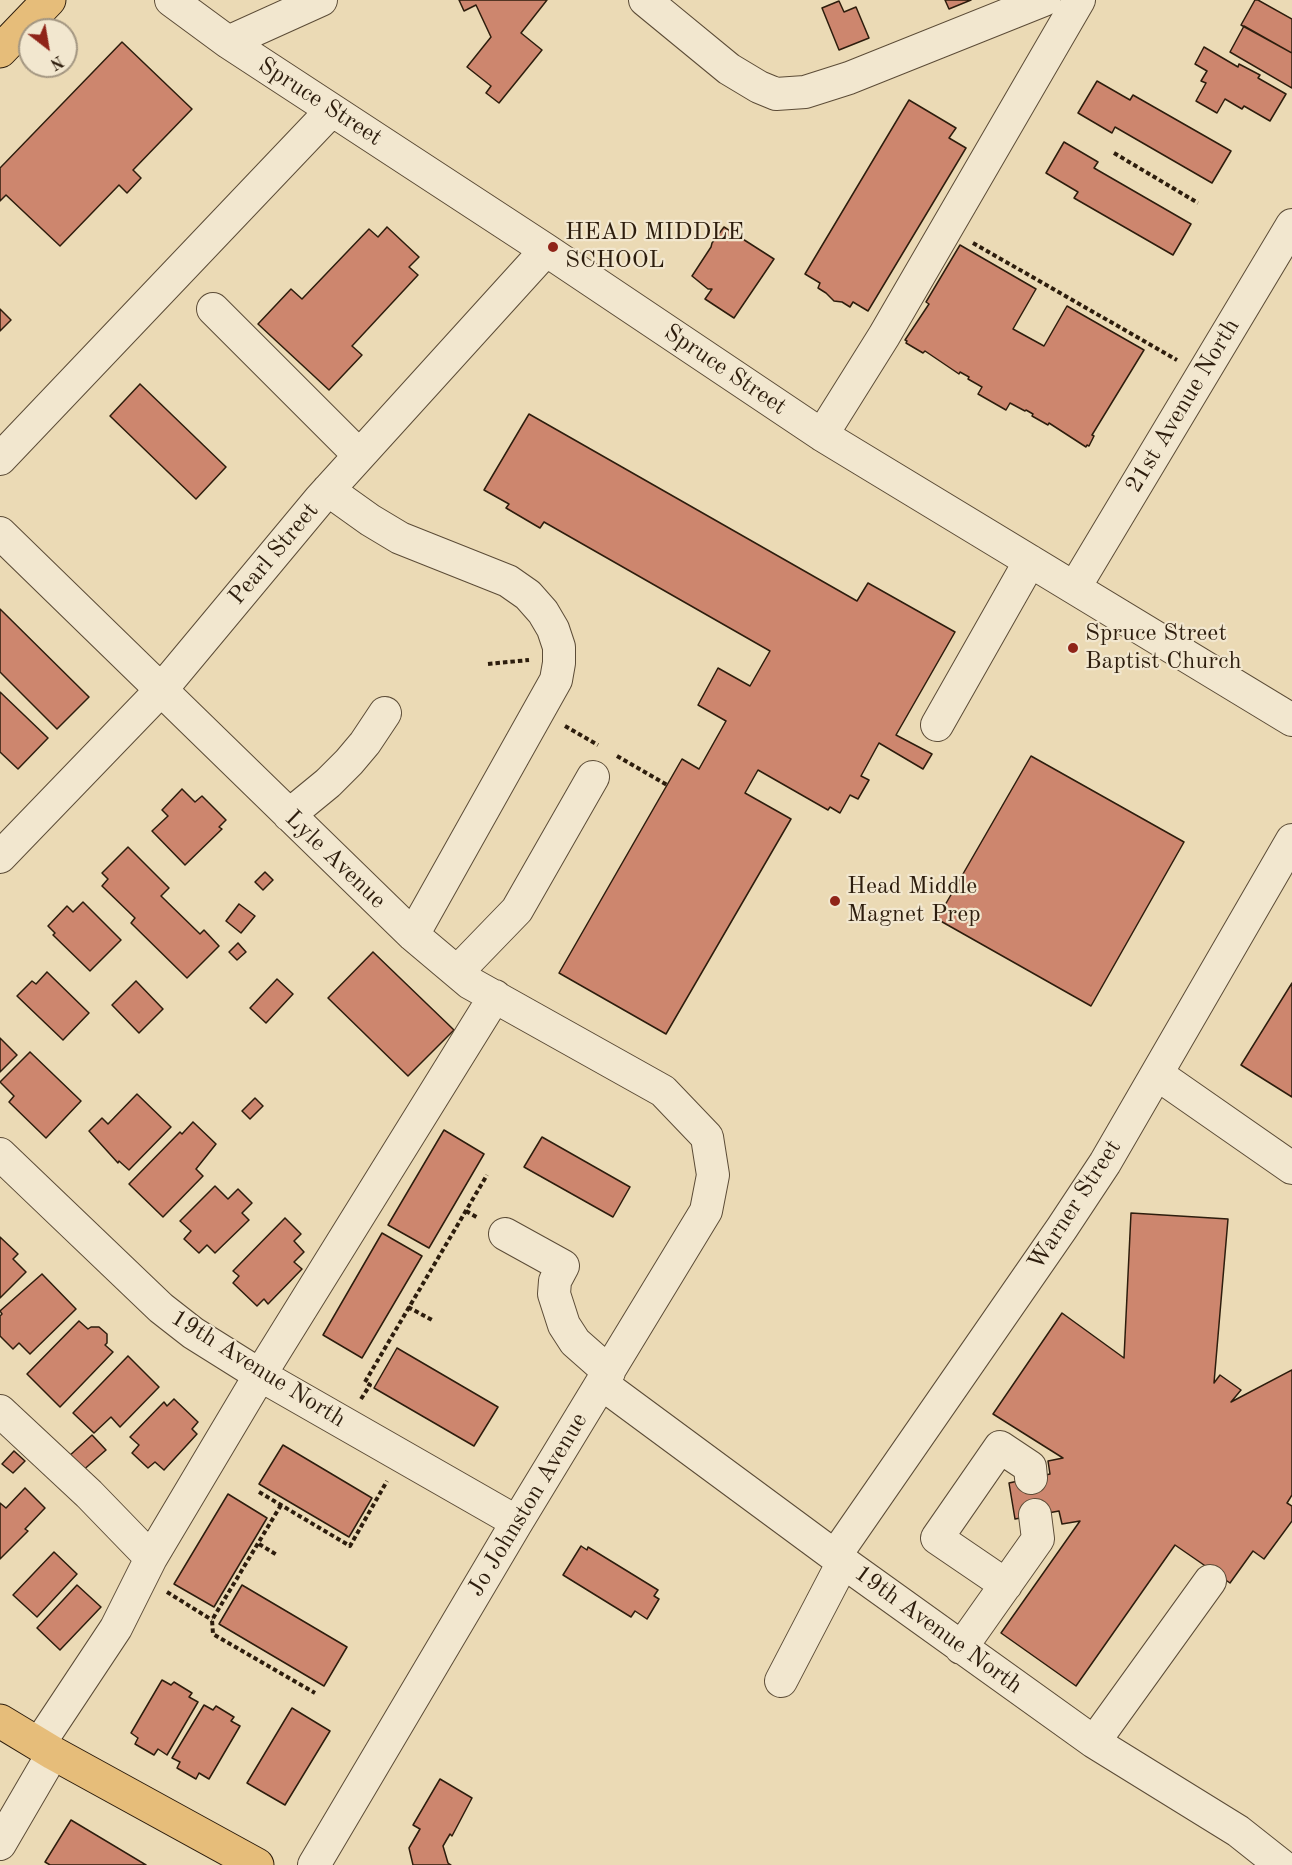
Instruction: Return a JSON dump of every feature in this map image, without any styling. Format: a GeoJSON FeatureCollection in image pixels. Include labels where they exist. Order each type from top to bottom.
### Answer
{"type":"FeatureCollection","features":[{"type":"Feature","properties":{"kind":"main road"},"geometry":{"type":"LineString","coordinates":[[0,51],[12,19],[49,0]]}},
{"type":"Feature","properties":{"kind":"main road"},"geometry":{"type":"LineString","coordinates":[[0,1721],[256,1865]]}},
{"type":"Feature","properties":{"kind":"street","name":"Spruce Street"},"geometry":{"type":"LineString","coordinates":[[171,0],[228,42],[546,250],[822,435],[1292,720]]}},
{"type":"Feature","properties":{"kind":"street"},"geometry":{"type":"LineString","coordinates":[[228,42],[321,0]]}},
{"type":"Feature","properties":{"kind":"street"},"geometry":{"type":"LineString","coordinates":[[645,0],[729,69],[759,87],[776,94],[805,92],[849,78],[1044,0]]}},
{"type":"Feature","properties":{"kind":"street"},"geometry":{"type":"LineString","coordinates":[[822,435],[884,336],[1079,0]]}},
{"type":"Feature","properties":{"kind":"street"},"geometry":{"type":"LineString","coordinates":[[0,459],[332,110]]}},
{"type":"Feature","properties":{"kind":"street","name":"21st Avenue North"},"geometry":{"type":"LineString","coordinates":[[1075,587],[1202,373],[1284,257],[1292,225]]}},
{"type":"Feature","properties":{"kind":"street","name":"Pearl Street"},"geometry":{"type":"LineString","coordinates":[[0,857],[161,690],[328,490],[546,250]]}},
{"type":"Feature","properties":{"kind":"street"},"geometry":{"type":"LineString","coordinates":[[213,309],[359,455]]}},
{"type":"Feature","properties":{"kind":"street"},"geometry":{"type":"LineString","coordinates":[[328,490],[400,538],[508,582],[528,595],[543,612],[553,629],[559,647],[556,680],[413,935]]}},
{"type":"Feature","properties":{"kind":"street","name":"Lyle Avenue"},"geometry":{"type":"LineString","coordinates":[[0,533],[413,935],[470,983],[663,1091],[707,1137]]}},
{"type":"Feature","properties":{"kind":"street"},"geometry":{"type":"LineString","coordinates":[[937,725],[1030,561]]}},
{"type":"Feature","properties":{"kind":"street"},"geometry":{"type":"LineString","coordinates":[[289,815],[328,783],[349,762],[385,713]]}},
{"type":"Feature","properties":{"kind":"street"},"geometry":{"type":"LineString","coordinates":[[457,972],[517,910],[593,777]]}},
{"type":"Feature","properties":{"kind":"street","name":"Warner Street"},"geometry":{"type":"LineString","coordinates":[[781,1681],[839,1559],[1105,1163],[1292,840]]}},
{"type":"Feature","properties":{"kind":"street"},"geometry":{"type":"LineString","coordinates":[[0,1844],[46,1748],[116,1628],[151,1558],[260,1375],[495,996]]}},
{"type":"Feature","properties":{"kind":"street"},"geometry":{"type":"LineString","coordinates":[[1156,1074],[1292,1168]]}},
{"type":"Feature","properties":{"kind":"street","name":"Jo Johnston Avenue"},"geometry":{"type":"LineString","coordinates":[[314,1865],[517,1522],[706,1211],[713,1175],[707,1137]]}},
{"type":"Feature","properties":{"kind":"street","name":"19th Avenue North"},"geometry":{"type":"LineString","coordinates":[[0,1154],[161,1308],[193,1333],[260,1375],[517,1522]]}},
{"type":"Feature","properties":{"kind":"street","name":"19th Avenue North"},"geometry":{"type":"LineString","coordinates":[[504,1234],[563,1266],[555,1281],[555,1294],[564,1325],[605,1378],[839,1559],[961,1648],[1094,1742],[1238,1831],[1281,1865]]}},
{"type":"Feature","properties":{"kind":"street"},"geometry":{"type":"LineString","coordinates":[[0,1412],[89,1494],[151,1558]]}},
{"type":"Feature","properties":{"kind":"street"},"geometry":{"type":"LineString","coordinates":[[1006,1585],[937,1538],[999,1447],[1030,1467],[1031,1478]]}},
{"type":"Feature","properties":{"kind":"street"},"geometry":{"type":"LineString","coordinates":[[961,1648],[1038,1539],[1035,1515]]}},
{"type":"Feature","properties":{"kind":"street"},"geometry":{"type":"LineString","coordinates":[[1094,1742],[1210,1581]]}},
{"type":"Feature","properties":{"kind":"path"},"geometry":{"type":"LineString","coordinates":[[1114,153],[1198,203]]}},
{"type":"Feature","properties":{"kind":"path"},"geometry":{"type":"LineString","coordinates":[[946,228],[1202,373]]}},
{"type":"Feature","properties":{"kind":"path"},"geometry":{"type":"LineString","coordinates":[[488,664],[559,657]]}},
{"type":"Feature","properties":{"kind":"path"},"geometry":{"type":"LineString","coordinates":[[557,735],[568,718]]}},
{"type":"Feature","properties":{"kind":"path"},"geometry":{"type":"LineString","coordinates":[[346,1424],[370,1385],[365,1382],[487,1175]]}},
{"type":"Feature","properties":{"kind":"path"},"geometry":{"type":"LineString","coordinates":[[408,1307],[432,1320]]}},
{"type":"Feature","properties":{"kind":"path"},"geometry":{"type":"LineString","coordinates":[[259,1492],[350,1546],[388,1481]]}},
{"type":"Feature","properties":{"kind":"path"},"geometry":{"type":"LineString","coordinates":[[281,1505],[212,1620],[213,1634],[315,1693]]}},
{"type":"Feature","properties":{"kind":"path"},"geometry":{"type":"LineString","coordinates":[[259,1544],[277,1555]]}},
{"type":"Feature","properties":{"kind":"path"},"geometry":{"type":"LineString","coordinates":[[164,1590],[212,1620]]}},
{"type":"Feature","properties":{"kind":"building"},"geometry":{"type":"Polygon","coordinates":[[[459,0],[547,0],[521,33],[542,50],[499,103],[486,93],[491,86],[467,67],[491,37],[476,5],[464,11],[459,0]]]}},
{"type":"Feature","properties":{"kind":"building"},"geometry":{"type":"Polygon","coordinates":[[[945,0],[971,0],[949,9],[945,0]]]}},
{"type":"Feature","properties":{"kind":"building"},"geometry":{"type":"Polygon","coordinates":[[[1255,0],[1292,19],[1292,53],[1241,25],[1255,0]]]}},
{"type":"Feature","properties":{"kind":"building"},"geometry":{"type":"Polygon","coordinates":[[[839,1],[844,12],[856,7],[869,38],[839,50],[822,8],[839,1]]]}},
{"type":"Feature","properties":{"kind":"building"},"geometry":{"type":"Polygon","coordinates":[[[1244,26],[1292,53],[1292,88],[1230,52],[1244,26]]]}},
{"type":"Feature","properties":{"kind":"building"},"geometry":{"type":"Polygon","coordinates":[[[122,42],[192,109],[133,170],[141,178],[127,193],[119,185],[60,246],[6,195],[0,201],[0,168],[122,42]]]}},
{"type":"Feature","properties":{"kind":"building"},"geometry":{"type":"Polygon","coordinates":[[[1204,47],[1238,67],[1239,64],[1260,75],[1258,78],[1286,94],[1270,121],[1244,106],[1242,109],[1225,99],[1217,113],[1196,101],[1206,83],[1201,81],[1207,71],[1195,64],[1204,47]]]}},
{"type":"Feature","properties":{"kind":"building"},"geometry":{"type":"Polygon","coordinates":[[[1097,81],[1130,100],[1133,95],[1231,151],[1212,183],[1115,127],[1112,133],[1078,113],[1097,81]]]}},
{"type":"Feature","properties":{"kind":"building"},"geometry":{"type":"Polygon","coordinates":[[[909,100],[956,128],[949,138],[966,148],[868,311],[853,302],[850,307],[842,302],[834,301],[818,288],[820,283],[805,274],[909,100]]]}},
{"type":"Feature","properties":{"kind":"building"},"geometry":{"type":"Polygon","coordinates":[[[1064,142],[1098,162],[1094,168],[1191,224],[1173,255],[1074,198],[1078,192],[1046,173],[1064,142]]]}},
{"type":"Feature","properties":{"kind":"building"},"geometry":{"type":"Polygon","coordinates":[[[387,227],[419,257],[409,267],[418,275],[352,346],[362,355],[329,390],[258,324],[291,289],[302,299],[369,229],[378,237],[387,227]]]}},
{"type":"Feature","properties":{"kind":"building"},"geometry":{"type":"Polygon","coordinates":[[[724,227],[774,259],[734,318],[705,299],[712,289],[708,289],[692,276],[724,227]]]}},
{"type":"Feature","properties":{"kind":"building"},"geometry":{"type":"Polygon","coordinates":[[[960,245],[1036,289],[1013,329],[1044,346],[1067,306],[1144,350],[1092,435],[1094,436],[1089,446],[1086,447],[1049,423],[1048,425],[1032,416],[1033,414],[1010,403],[1006,410],[978,394],[982,387],[968,379],[969,377],[960,372],[959,374],[925,351],[923,353],[906,343],[905,340],[929,304],[926,302],[960,245]]]}},
{"type":"Feature","properties":{"kind":"building"},"geometry":{"type":"Polygon","coordinates":[[[0,309],[11,320],[0,331],[0,309]]]}},
{"type":"Feature","properties":{"kind":"building"},"geometry":{"type":"Polygon","coordinates":[[[140,384],[226,467],[196,499],[110,416],[140,384]]]}},
{"type":"Feature","properties":{"kind":"building"},"geometry":{"type":"Polygon","coordinates":[[[529,414],[857,601],[868,583],[955,632],[896,735],[932,754],[923,769],[879,743],[861,776],[869,780],[858,799],[850,795],[840,813],[830,807],[828,810],[758,770],[745,793],[791,819],[666,1034],[559,973],[682,759],[699,769],[726,721],[698,705],[718,668],[750,686],[770,651],[544,522],[540,528],[506,508],[509,504],[484,490],[529,414]]]}},
{"type":"Feature","properties":{"kind":"building"},"geometry":{"type":"Polygon","coordinates":[[[0,609],[89,697],[57,729],[0,672],[0,609]]]}},
{"type":"Feature","properties":{"kind":"building"},"geometry":{"type":"Polygon","coordinates":[[[0,692],[48,738],[18,769],[0,752],[0,692]]]}},
{"type":"Feature","properties":{"kind":"building"},"geometry":{"type":"Polygon","coordinates":[[[1031,756],[1184,842],[1091,1006],[937,919],[1031,756]]]}},
{"type":"Feature","properties":{"kind":"building"},"geometry":{"type":"Polygon","coordinates":[[[182,789],[195,802],[202,796],[226,820],[219,827],[222,829],[185,865],[152,831],[168,816],[162,810],[182,789]]]}},
{"type":"Feature","properties":{"kind":"building"},"geometry":{"type":"Polygon","coordinates":[[[128,847],[169,888],[161,896],[200,934],[204,930],[219,946],[187,978],[131,923],[135,918],[102,886],[108,879],[102,873],[128,847]]]}},
{"type":"Feature","properties":{"kind":"building"},"geometry":{"type":"Polygon","coordinates":[[[265,872],[273,880],[263,890],[255,882],[265,872]]]}},
{"type":"Feature","properties":{"kind":"building"},"geometry":{"type":"Polygon","coordinates":[[[83,902],[121,940],[90,971],[53,935],[55,933],[48,926],[67,906],[73,912],[83,902]]]}},
{"type":"Feature","properties":{"kind":"building"},"geometry":{"type":"Polygon","coordinates":[[[239,904],[255,916],[241,933],[226,921],[239,904]]]}},
{"type":"Feature","properties":{"kind":"building"},"geometry":{"type":"Polygon","coordinates":[[[238,943],[246,952],[237,960],[229,952],[238,943]]]}},
{"type":"Feature","properties":{"kind":"building"},"geometry":{"type":"Polygon","coordinates":[[[373,952],[454,1030],[408,1076],[328,998],[373,952]]]}},
{"type":"Feature","properties":{"kind":"building"},"geometry":{"type":"Polygon","coordinates":[[[47,972],[89,1013],[63,1040],[17,996],[32,981],[36,984],[47,972]]]}},
{"type":"Feature","properties":{"kind":"building"},"geometry":{"type":"Polygon","coordinates":[[[277,979],[293,994],[266,1023],[250,1008],[277,979]]]}},
{"type":"Feature","properties":{"kind":"building"},"geometry":{"type":"Polygon","coordinates":[[[136,981],[163,1009],[139,1033],[112,1005],[136,981]]]}},
{"type":"Feature","properties":{"kind":"building"},"geometry":{"type":"Polygon","coordinates":[[[1292,983],[1292,1097],[1241,1065],[1292,983]]]}},
{"type":"Feature","properties":{"kind":"building"},"geometry":{"type":"Polygon","coordinates":[[[0,1038],[17,1055],[0,1072],[0,1038]]]}},
{"type":"Feature","properties":{"kind":"building"},"geometry":{"type":"Polygon","coordinates":[[[30,1052],[81,1101],[46,1138],[9,1102],[14,1096],[0,1082],[30,1052]]]}},
{"type":"Feature","properties":{"kind":"building"},"geometry":{"type":"Polygon","coordinates":[[[137,1094],[171,1127],[129,1170],[119,1161],[118,1163],[89,1131],[102,1118],[108,1124],[137,1094]]]}},
{"type":"Feature","properties":{"kind":"building"},"geometry":{"type":"Polygon","coordinates":[[[255,1098],[263,1106],[250,1119],[242,1111],[255,1098]]]}},
{"type":"Feature","properties":{"kind":"building"},"geometry":{"type":"Polygon","coordinates":[[[193,1122],[216,1144],[196,1169],[203,1176],[163,1217],[129,1184],[180,1132],[182,1134],[193,1122]]]}},
{"type":"Feature","properties":{"kind":"building"},"geometry":{"type":"Polygon","coordinates":[[[444,1130],[484,1154],[429,1248],[388,1225],[444,1130]]]}},
{"type":"Feature","properties":{"kind":"building"},"geometry":{"type":"Polygon","coordinates":[[[542,1137],[630,1187],[613,1217],[524,1167],[542,1137]]]}},
{"type":"Feature","properties":{"kind":"building"},"geometry":{"type":"Polygon","coordinates":[[[215,1186],[228,1199],[238,1189],[252,1203],[242,1213],[249,1220],[215,1253],[207,1245],[199,1253],[184,1239],[191,1231],[180,1221],[215,1186]]]}},
{"type":"Feature","properties":{"kind":"building"},"geometry":{"type":"Polygon","coordinates":[[[1131,1213],[1228,1219],[1214,1383],[1220,1375],[1241,1390],[1231,1402],[1292,1370],[1292,1495],[1287,1503],[1292,1506],[1292,1521],[1264,1559],[1253,1551],[1230,1583],[1175,1545],[1076,1686],[1001,1633],[1080,1521],[1062,1524],[1059,1511],[1015,1519],[1009,1483],[1050,1474],[1048,1461],[1063,1458],[993,1414],[1062,1313],[1124,1358],[1131,1213]]]}},
{"type":"Feature","properties":{"kind":"building"},"geometry":{"type":"Polygon","coordinates":[[[285,1218],[301,1234],[294,1241],[304,1252],[294,1262],[302,1269],[268,1304],[264,1299],[257,1306],[233,1283],[239,1276],[233,1271],[285,1218]]]}},
{"type":"Feature","properties":{"kind":"building"},"geometry":{"type":"Polygon","coordinates":[[[382,1233],[422,1256],[362,1358],[323,1335],[382,1233]]]}},
{"type":"Feature","properties":{"kind":"building"},"geometry":{"type":"Polygon","coordinates":[[[0,1237],[18,1254],[13,1259],[26,1272],[0,1298],[0,1237]]]}},
{"type":"Feature","properties":{"kind":"building"},"geometry":{"type":"Polygon","coordinates":[[[42,1274],[76,1309],[30,1354],[19,1343],[13,1349],[0,1336],[0,1316],[2,1314],[0,1311],[42,1274]]]}},
{"type":"Feature","properties":{"kind":"building"},"geometry":{"type":"Polygon","coordinates":[[[79,1321],[88,1329],[99,1327],[107,1334],[105,1345],[113,1352],[60,1407],[27,1374],[79,1321]]]}},
{"type":"Feature","properties":{"kind":"building"},"geometry":{"type":"Polygon","coordinates":[[[397,1348],[498,1407],[474,1446],[374,1388],[397,1348]]]}},
{"type":"Feature","properties":{"kind":"building"},"geometry":{"type":"Polygon","coordinates":[[[128,1356],[159,1387],[120,1427],[111,1417],[94,1433],[73,1413],[128,1356]]]}},
{"type":"Feature","properties":{"kind":"building"},"geometry":{"type":"Polygon","coordinates":[[[174,1399],[198,1422],[192,1429],[197,1434],[164,1470],[155,1462],[148,1468],[132,1453],[139,1445],[130,1437],[164,1402],[167,1406],[174,1399]]]}},
{"type":"Feature","properties":{"kind":"building"},"geometry":{"type":"Polygon","coordinates":[[[92,1435],[106,1450],[80,1473],[67,1458],[92,1435]]]}},
{"type":"Feature","properties":{"kind":"building"},"geometry":{"type":"Polygon","coordinates":[[[283,1445],[372,1498],[349,1537],[259,1484],[283,1445]]]}},
{"type":"Feature","properties":{"kind":"building"},"geometry":{"type":"Polygon","coordinates":[[[14,1451],[25,1461],[13,1473],[2,1464],[14,1451]]]}},
{"type":"Feature","properties":{"kind":"building"},"geometry":{"type":"Polygon","coordinates":[[[25,1488],[45,1508],[25,1529],[28,1531],[0,1559],[0,1503],[6,1508],[25,1488]]]}},
{"type":"Feature","properties":{"kind":"building"},"geometry":{"type":"Polygon","coordinates":[[[228,1494],[267,1518],[214,1607],[174,1584],[228,1494]]]}},
{"type":"Feature","properties":{"kind":"building"},"geometry":{"type":"Polygon","coordinates":[[[581,1546],[587,1550],[588,1547],[658,1590],[654,1596],[659,1599],[647,1619],[635,1611],[631,1617],[563,1575],[581,1546]]]}},
{"type":"Feature","properties":{"kind":"building"},"geometry":{"type":"Polygon","coordinates":[[[54,1552],[77,1574],[37,1617],[13,1595],[54,1552]]]}},
{"type":"Feature","properties":{"kind":"building"},"geometry":{"type":"Polygon","coordinates":[[[77,1585],[101,1607],[60,1650],[37,1628],[77,1585]]]}},
{"type":"Feature","properties":{"kind":"building"},"geometry":{"type":"Polygon","coordinates":[[[242,1585],[347,1647],[324,1686],[219,1624],[242,1585]]]}},
{"type":"Feature","properties":{"kind":"building"},"geometry":{"type":"Polygon","coordinates":[[[162,1680],[171,1685],[174,1682],[192,1693],[189,1697],[198,1702],[167,1755],[158,1749],[154,1755],[135,1744],[138,1738],[131,1733],[162,1680]]]}},
{"type":"Feature","properties":{"kind":"building"},"geometry":{"type":"Polygon","coordinates":[[[204,1705],[213,1710],[216,1706],[234,1717],[231,1721],[240,1726],[209,1779],[199,1773],[196,1779],[177,1768],[180,1762],[172,1758],[204,1705]]]}},
{"type":"Feature","properties":{"kind":"building"},"geometry":{"type":"Polygon","coordinates":[[[292,1708],[330,1731],[285,1805],[247,1783],[292,1708]]]}},
{"type":"Feature","properties":{"kind":"building"},"geometry":{"type":"Polygon","coordinates":[[[440,1779],[472,1798],[452,1836],[450,1834],[443,1846],[448,1863],[451,1865],[413,1865],[409,1848],[420,1829],[413,1825],[440,1779]]]}},
{"type":"Feature","properties":{"kind":"building"},"geometry":{"type":"Polygon","coordinates":[[[71,1820],[146,1865],[50,1865],[45,1862],[71,1820]]]}},
{"type":"Feature","properties":{"kind":"place","name":"HEAD MIDDLE SCHOOL"},"geometry":{"type":"Point","coordinates":[553,247]}},
{"type":"Feature","properties":{"kind":"place","name":"Spruce Street Baptist Church"},"geometry":{"type":"Point","coordinates":[1073,648]}},
{"type":"Feature","properties":{"kind":"place","name":"Head Middle Magnet Prep"},"geometry":{"type":"Point","coordinates":[835,901]}}]}
